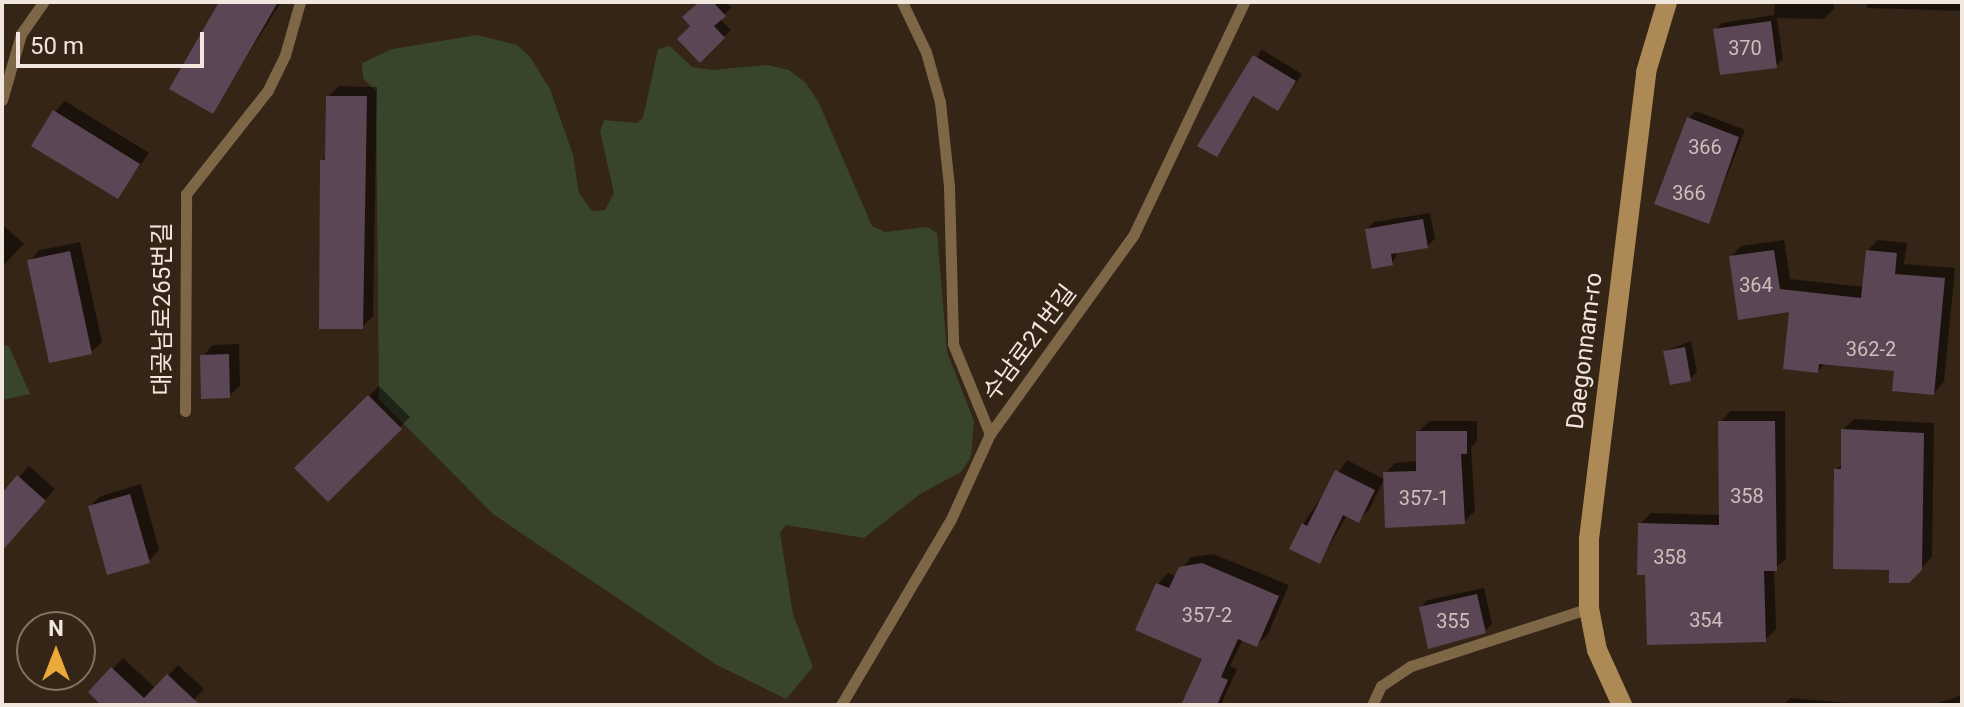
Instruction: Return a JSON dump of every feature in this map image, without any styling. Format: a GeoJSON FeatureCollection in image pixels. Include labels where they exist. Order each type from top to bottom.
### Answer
{"type":"FeatureCollection","features":[{"type":"Feature","properties":{"kind":"street","name":"Daegonnam-ro"},"geometry":{"type":"LineString","coordinates":[[1622,705],[1597,650],[1589,608],[1589,539],[1646,72],[1667,2]]}},
{"type":"Feature","properties":{"kind":"lane"},"geometry":{"type":"LineString","coordinates":[[2,100],[21,34],[43,2]]}},
{"type":"Feature","properties":{"kind":"lane","name":"대곶남로265번길"},"geometry":{"type":"LineString","coordinates":[[185,411],[186,194],[268,90],[285,55],[300,2]]}},
{"type":"Feature","properties":{"kind":"lane"},"geometry":{"type":"LineString","coordinates":[[902,2],[926,52],[940,102],[949,186],[953,344],[990,434]]}},
{"type":"Feature","properties":{"kind":"lane","name":"수남로21번길"},"geometry":{"type":"LineString","coordinates":[[841,705],[951,519],[990,434],[1134,234],[1166,176],[1244,2]]}},
{"type":"Feature","properties":{"kind":"lane"},"geometry":{"type":"LineString","coordinates":[[1372,705],[1381,686],[1411,666],[1589,608]]}},
{"type":"Feature","properties":{"kind":"green space"},"geometry":{"type":"Polygon","coordinates":[[[477,35],[517,45],[530,57],[550,89],[573,155],[579,193],[592,211],[605,210],[614,193],[600,131],[604,120],[637,123],[643,118],[658,49],[670,46],[692,67],[712,70],[768,65],[789,70],[806,83],[819,103],[872,226],[885,232],[927,227],[937,233],[947,352],[974,421],[971,457],[961,472],[920,494],[864,538],[786,525],[780,533],[793,614],[813,667],[786,699],[715,664],[493,514],[379,399],[376,92],[363,78],[362,63],[392,49],[477,35]]]}},
{"type":"Feature","properties":{"kind":"green space"},"geometry":{"type":"Polygon","coordinates":[[[2,345],[9,346],[30,394],[2,400],[2,345]]]}},
{"type":"Feature","properties":{"kind":"building"},"geometry":{"type":"Polygon","coordinates":[[[219,2],[278,2],[213,114],[169,89],[219,2]]]}},
{"type":"Feature","properties":{"kind":"building"},"geometry":{"type":"Polygon","coordinates":[[[699,2],[713,2],[726,16],[714,26],[725,38],[700,63],[677,39],[690,26],[682,17],[699,2]]]}},
{"type":"Feature","properties":{"kind":"building"},"geometry":{"type":"Polygon","coordinates":[[[1771,21],[1777,68],[1720,75],[1713,29],[1771,21]]]}},
{"type":"Feature","properties":{"kind":"building"},"geometry":{"type":"Polygon","coordinates":[[[1253,55],[1296,81],[1278,111],[1253,96],[1217,157],[1197,146],[1253,55]]]}},
{"type":"Feature","properties":{"kind":"building"},"geometry":{"type":"Polygon","coordinates":[[[326,96],[367,96],[363,329],[319,329],[320,160],[325,160],[326,96]]]}},
{"type":"Feature","properties":{"kind":"building"},"geometry":{"type":"Polygon","coordinates":[[[53,110],[140,164],[118,199],[31,146],[53,110]]]}},
{"type":"Feature","properties":{"kind":"building"},"geometry":{"type":"Polygon","coordinates":[[[1687,117],[1739,137],[1709,224],[1654,204],[1687,117]]]}},
{"type":"Feature","properties":{"kind":"building"},"geometry":{"type":"Polygon","coordinates":[[[1423,219],[1428,248],[1391,254],[1393,265],[1372,269],[1365,229],[1423,219]]]}},
{"type":"Feature","properties":{"kind":"building"},"geometry":{"type":"Polygon","coordinates":[[[1774,250],[1780,289],[1861,298],[1866,250],[1897,253],[1895,274],[1945,278],[1934,395],[1892,391],[1894,371],[1819,364],[1818,373],[1783,369],[1789,312],[1738,320],[1729,256],[1774,250]]]}},
{"type":"Feature","properties":{"kind":"building"},"geometry":{"type":"Polygon","coordinates":[[[70,251],[92,354],[49,363],[27,260],[70,251]]]}},
{"type":"Feature","properties":{"kind":"building"},"geometry":{"type":"Polygon","coordinates":[[[1685,347],[1691,381],[1670,385],[1663,351],[1685,347]]]}},
{"type":"Feature","properties":{"kind":"building"},"geometry":{"type":"Polygon","coordinates":[[[229,354],[230,398],[201,399],[200,355],[229,354]]]}},
{"type":"Feature","properties":{"kind":"building"},"geometry":{"type":"Polygon","coordinates":[[[368,395],[402,429],[328,502],[294,468],[368,395]]]}},
{"type":"Feature","properties":{"kind":"building"},"geometry":{"type":"Polygon","coordinates":[[[1718,421],[1775,421],[1777,571],[1764,571],[1766,642],[1647,645],[1645,575],[1637,575],[1638,523],[1719,525],[1718,421]]]}},
{"type":"Feature","properties":{"kind":"building"},"geometry":{"type":"Polygon","coordinates":[[[1841,429],[1924,433],[1922,570],[1909,583],[1889,583],[1889,570],[1833,569],[1834,469],[1841,469],[1841,429]]]}},
{"type":"Feature","properties":{"kind":"building"},"geometry":{"type":"Polygon","coordinates":[[[1416,431],[1467,431],[1467,454],[1461,454],[1465,524],[1385,528],[1383,472],[1416,471],[1416,431]]]}},
{"type":"Feature","properties":{"kind":"building"},"geometry":{"type":"Polygon","coordinates":[[[1335,470],[1375,490],[1359,523],[1343,515],[1320,564],[1289,549],[1302,523],[1307,526],[1335,470]]]}},
{"type":"Feature","properties":{"kind":"building"},"geometry":{"type":"Polygon","coordinates":[[[17,475],[46,501],[2,551],[2,493],[17,475]]]}},
{"type":"Feature","properties":{"kind":"building"},"geometry":{"type":"Polygon","coordinates":[[[130,494],[150,563],[107,575],[88,506],[130,494]]]}},
{"type":"Feature","properties":{"kind":"building"},"geometry":{"type":"Polygon","coordinates":[[[1202,563],[1279,596],[1257,647],[1238,639],[1221,677],[1228,680],[1217,705],[1181,705],[1202,659],[1135,630],[1156,583],[1169,588],[1179,567],[1202,563]]]}},
{"type":"Feature","properties":{"kind":"building"},"geometry":{"type":"Polygon","coordinates":[[[1477,594],[1486,633],[1428,649],[1419,607],[1477,594]]]}},
{"type":"Feature","properties":{"kind":"building"},"geometry":{"type":"Polygon","coordinates":[[[111,667],[144,698],[167,674],[200,705],[101,705],[88,692],[96,691],[96,683],[111,667]]]}}]}
